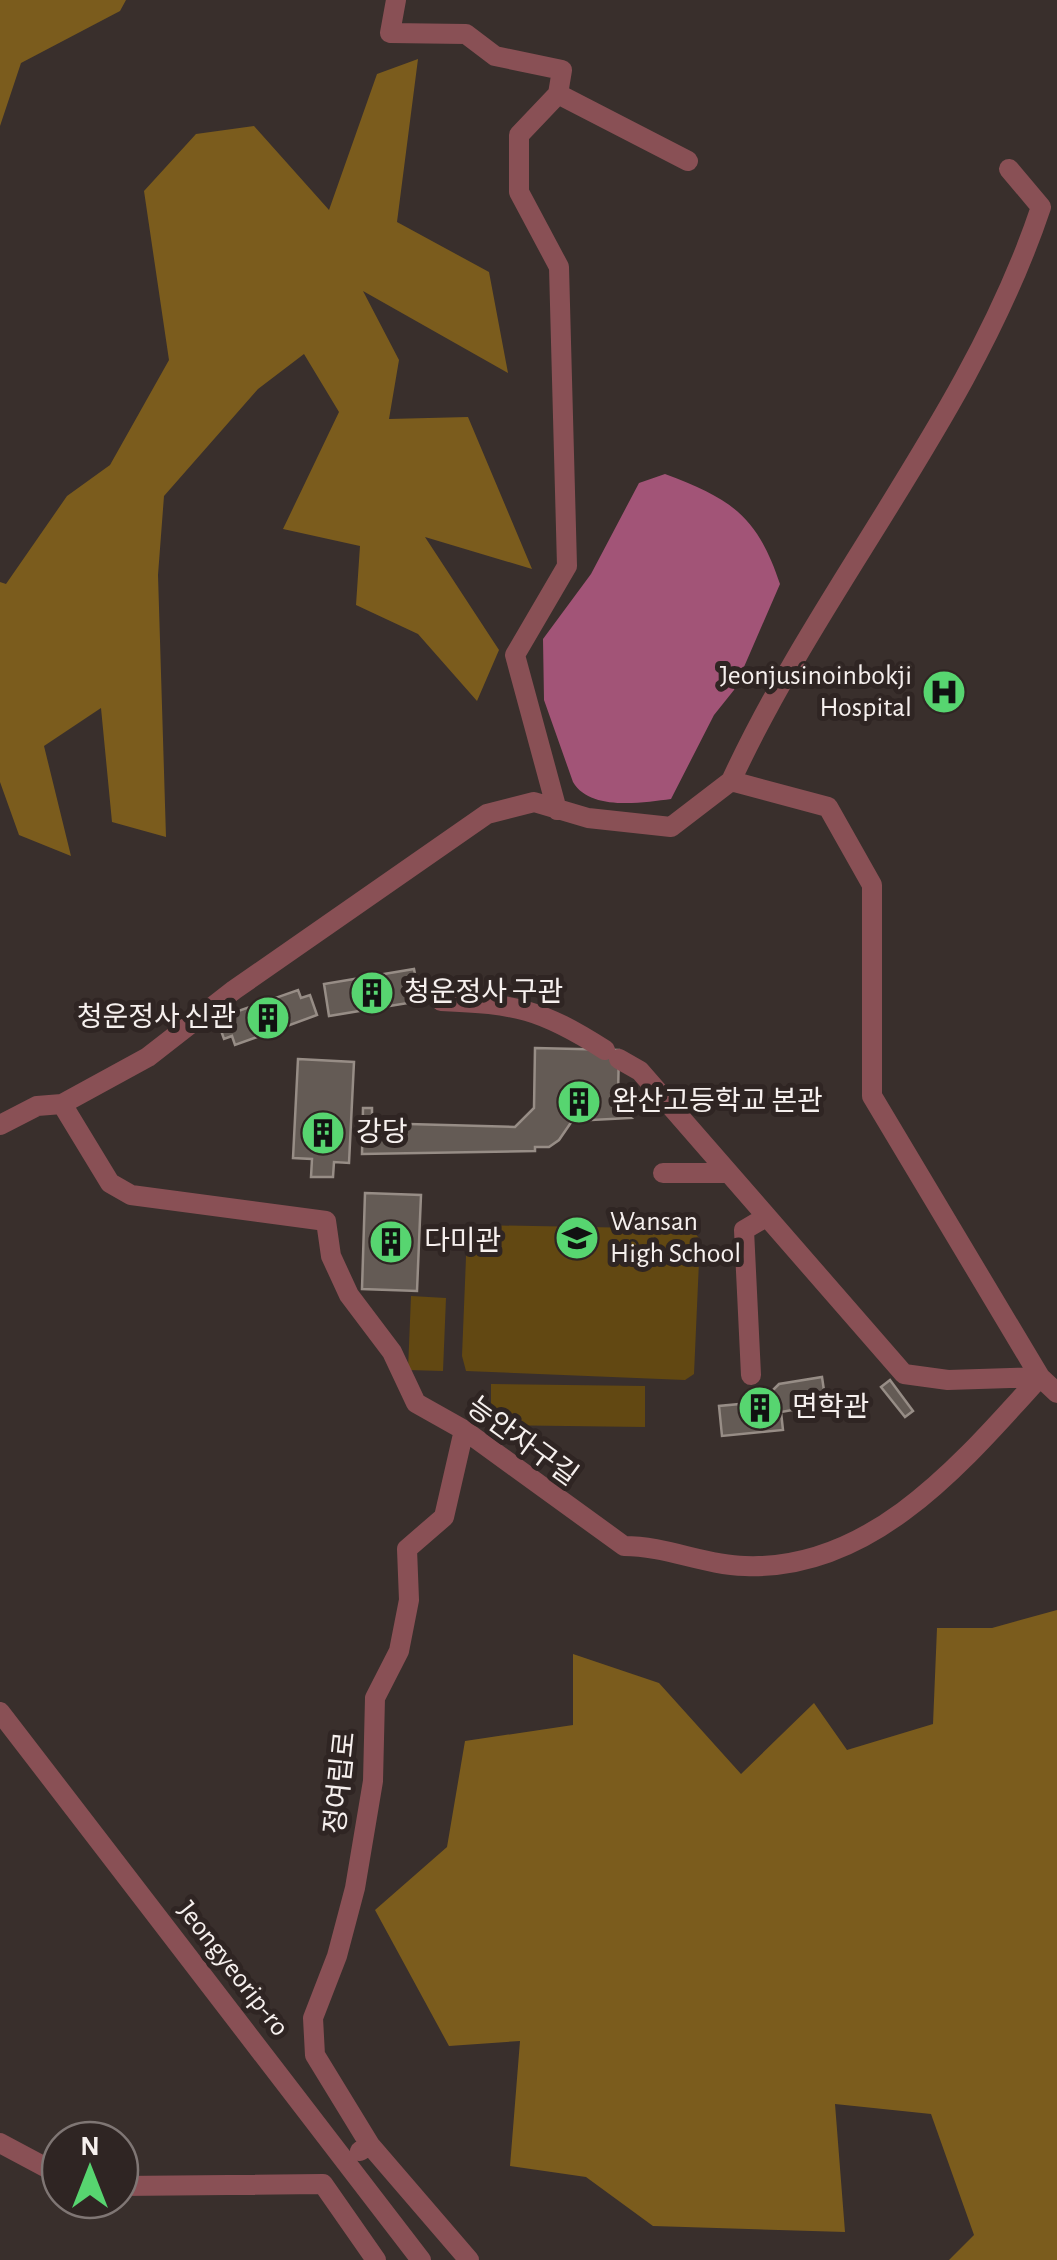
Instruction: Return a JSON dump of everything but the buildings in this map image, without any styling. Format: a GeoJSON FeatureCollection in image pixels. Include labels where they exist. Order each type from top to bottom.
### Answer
{"type":"FeatureCollection","features":[{"type":"Feature","properties":{"kind":"street"},"geometry":{"type":"LineString","coordinates":[[396,0],[390,33],[466,34],[495,56],[562,70],[558,94],[520,134],[519,192],[559,266],[568,566],[514,655],[557,810]]}},
{"type":"Feature","properties":{"kind":"street"},"geometry":{"type":"LineString","coordinates":[[558,94],[688,162]]}},
{"type":"Feature","properties":{"kind":"street"},"geometry":{"type":"LineString","coordinates":[[0,1125],[37,1106],[62,1104],[148,1057],[234,990],[486,814],[534,802],[557,810],[672,827],[731,781],[764,710],[901,486],[1018,276],[1041,207],[1009,169]]}},
{"type":"Feature","properties":{"kind":"street"},"geometry":{"type":"LineString","coordinates":[[731,781],[828,807],[872,885],[872,1096],[1040,1378],[1057,1393]]}},
{"type":"Feature","properties":{"kind":"street"},"geometry":{"type":"LineString","coordinates":[[441,1001],[507,1003],[555,1018],[640,1071],[904,1374],[948,1380],[1040,1378]]}},
{"type":"Feature","properties":{"kind":"street","name":"능안자구길"},"geometry":{"type":"LineString","coordinates":[[62,1104],[110,1183],[132,1194],[326,1220],[331,1256],[349,1295],[392,1352],[416,1403],[464,1430],[624,1546],[657,1546],[742,1566],[778,1565],[859,1542],[968,1456],[1040,1378]]}},
{"type":"Feature","properties":{"kind":"street"},"geometry":{"type":"LineString","coordinates":[[663,1172],[728,1173]]}},
{"type":"Feature","properties":{"kind":"street"},"geometry":{"type":"LineString","coordinates":[[751,1376],[744,1230],[766,1217]]}},
{"type":"Feature","properties":{"kind":"street","name":"정여립로"},"geometry":{"type":"LineString","coordinates":[[464,1430],[444,1517],[406,1549],[409,1600],[399,1652],[375,1698],[372,1781],[356,1888],[337,1956],[312,2018],[315,2055],[370,2145],[469,2260]]}},
{"type":"Feature","properties":{"kind":"street","name":"Jeongyeorip-ro"},"geometry":{"type":"LineString","coordinates":[[0,1712],[422,2260]]}},
{"type":"Feature","properties":{"kind":"street"},"geometry":{"type":"LineString","coordinates":[[0,2143],[40,2164]]}},
{"type":"Feature","properties":{"kind":"street"},"geometry":{"type":"LineString","coordinates":[[140,2186],[323,2184],[345,2161],[370,2145]]}},
{"type":"Feature","properties":{"kind":"street"},"geometry":{"type":"LineString","coordinates":[[323,2184],[376,2260]]}},
{"type":"Feature","properties":{"kind":"shaded area"},"geometry":{"type":"Polygon","coordinates":[[[0,0],[126,0],[120,11],[21,63],[0,126],[0,0]]]}},
{"type":"Feature","properties":{"kind":"shaded area"},"geometry":{"type":"Polygon","coordinates":[[[418,59],[397,222],[489,272],[508,373],[363,291],[399,360],[389,419],[468,417],[532,569],[425,537],[499,650],[477,701],[418,634],[356,605],[360,546],[283,529],[339,412],[304,354],[258,389],[164,496],[158,575],[166,837],[112,822],[101,708],[44,746],[71,856],[19,835],[0,782],[0,582],[6,584],[67,496],[110,465],[169,360],[144,191],[196,134],[254,126],[329,210],[377,74],[418,59]]]}},
{"type":"Feature","properties":{"kind":"shaded area"},"geometry":{"type":"Polygon","coordinates":[[[665,474],[708,492],[739,512],[762,541],[780,584],[734,690],[714,715],[671,799],[604,801],[581,791],[573,782],[544,700],[543,639],[591,574],[639,483],[665,474]]]}},
{"type":"Feature","properties":{"kind":"shaded area"},"geometry":{"type":"Polygon","coordinates":[[[476,1225],[691,1229],[700,1239],[694,1374],[685,1380],[466,1371],[462,1356],[467,1233],[476,1225]]]}},
{"type":"Feature","properties":{"kind":"shaded area"},"geometry":{"type":"Polygon","coordinates":[[[411,1296],[446,1298],[443,1371],[408,1370],[411,1296]]]}},
{"type":"Feature","properties":{"kind":"shaded area"},"geometry":{"type":"Polygon","coordinates":[[[491,1384],[645,1386],[645,1427],[491,1425],[491,1384]]]}},
{"type":"Feature","properties":{"kind":"shaded area"},"geometry":{"type":"Polygon","coordinates":[[[1057,1610],[1057,2260],[949,2260],[974,2235],[931,2114],[835,2104],[845,2232],[653,2226],[586,2177],[510,2166],[520,2041],[449,2046],[375,1910],[447,1847],[465,1741],[573,1725],[573,1654],[659,1683],[741,1774],[814,1703],[847,1750],[933,1724],[937,1628],[992,1628],[1057,1610]]]}},
{"type":"Feature","properties":{"kind":"place","name":"Jeonjusinoinbokji Hospital"},"geometry":{"type":"Point","coordinates":[944,692]}},
{"type":"Feature","properties":{"kind":"place","name":"청운정사 구관"},"geometry":{"type":"Point","coordinates":[372,993]}},
{"type":"Feature","properties":{"kind":"place","name":"청운정사 신관"},"geometry":{"type":"Point","coordinates":[268,1018]}},
{"type":"Feature","properties":{"kind":"place","name":"완산고등학교 본관"},"geometry":{"type":"Point","coordinates":[579,1102]}},
{"type":"Feature","properties":{"kind":"place","name":"강당"},"geometry":{"type":"Point","coordinates":[323,1133]}},
{"type":"Feature","properties":{"kind":"place","name":"Wansan High School"},"geometry":{"type":"Point","coordinates":[577,1238]}},
{"type":"Feature","properties":{"kind":"place","name":"다미관"},"geometry":{"type":"Point","coordinates":[391,1242]}},
{"type":"Feature","properties":{"kind":"place","name":"면학관"},"geometry":{"type":"Point","coordinates":[760,1408]}}]}
